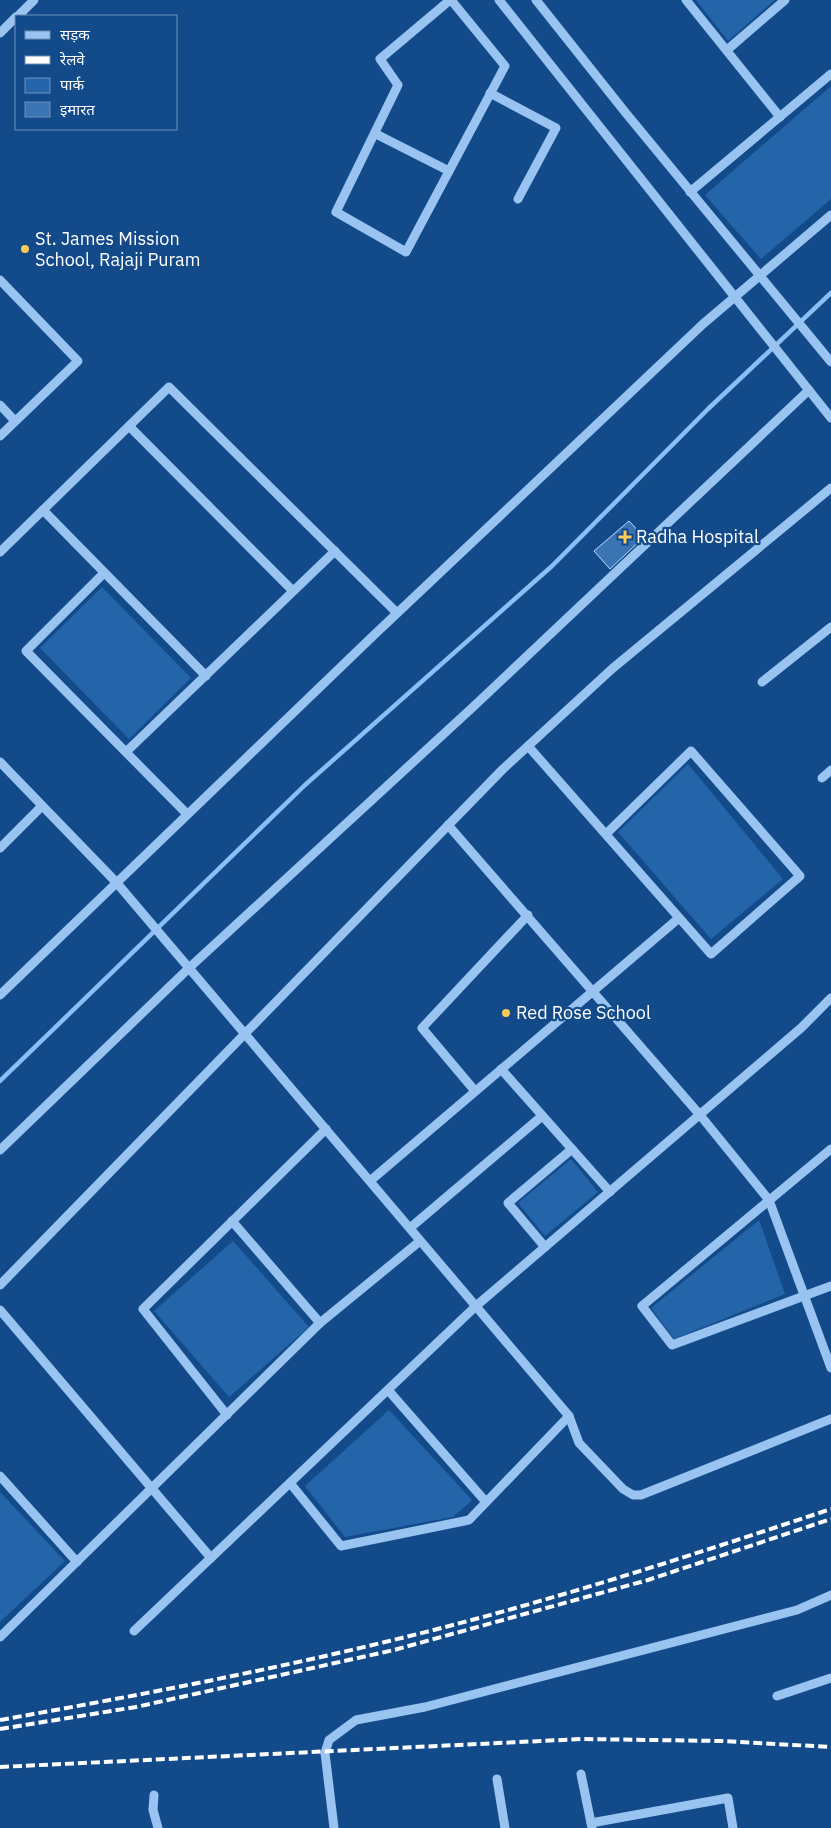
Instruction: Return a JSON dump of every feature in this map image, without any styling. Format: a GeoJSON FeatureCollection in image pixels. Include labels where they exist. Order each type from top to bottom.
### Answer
{"type":"FeatureCollection","features":[{"type":"Feature","properties":{"kind":"street"},"geometry":{"type":"LineString","coordinates":[[19,15],[34,0]]}},
{"type":"Feature","properties":{"kind":"street"},"geometry":{"type":"LineString","coordinates":[[451,0],[505,66],[490,94],[406,252],[336,212],[376,134],[398,85],[380,59],[451,0]]}},
{"type":"Feature","properties":{"kind":"street"},"geometry":{"type":"LineString","coordinates":[[499,0],[831,418]]}},
{"type":"Feature","properties":{"kind":"street"},"geometry":{"type":"LineString","coordinates":[[536,0],[690,192],[831,362]]}},
{"type":"Feature","properties":{"kind":"street"},"geometry":{"type":"LineString","coordinates":[[686,0],[780,116]]}},
{"type":"Feature","properties":{"kind":"street"},"geometry":{"type":"LineString","coordinates":[[727,50],[785,0]]}},
{"type":"Feature","properties":{"kind":"street"},"geometry":{"type":"LineString","coordinates":[[0,33],[15,19]]}},
{"type":"Feature","properties":{"kind":"street"},"geometry":{"type":"LineString","coordinates":[[690,192],[831,74]]}},
{"type":"Feature","properties":{"kind":"street"},"geometry":{"type":"LineString","coordinates":[[490,94],[556,128],[518,199]]}},
{"type":"Feature","properties":{"kind":"street"},"geometry":{"type":"LineString","coordinates":[[376,134],[449,171]]}},
{"type":"Feature","properties":{"kind":"street"},"geometry":{"type":"LineString","coordinates":[[0,995],[397,613],[696,331],[831,215]]}},
{"type":"Feature","properties":{"kind":"street"},"geometry":{"type":"LineString","coordinates":[[0,280],[78,361],[0,436]]}},
{"type":"Feature","properties":{"kind":"street"},"geometry":{"type":"LineString","coordinates":[[0,552],[169,386],[397,613]]}},
{"type":"Feature","properties":{"kind":"street"},"geometry":{"type":"LineString","coordinates":[[0,1150],[190,968],[473,707],[809,390]]}},
{"type":"Feature","properties":{"kind":"street"},"geometry":{"type":"LineString","coordinates":[[0,405],[15,421]]}},
{"type":"Feature","properties":{"kind":"street"},"geometry":{"type":"LineString","coordinates":[[129,426],[293,591]]}},
{"type":"Feature","properties":{"kind":"street"},"geometry":{"type":"LineString","coordinates":[[0,1285],[448,825],[528,746],[613,668],[831,488]]}},
{"type":"Feature","properties":{"kind":"street"},"geometry":{"type":"LineString","coordinates":[[43,510],[206,676]]}},
{"type":"Feature","properties":{"kind":"street"},"geometry":{"type":"LineString","coordinates":[[126,752],[335,551]]}},
{"type":"Feature","properties":{"kind":"street"},"geometry":{"type":"LineString","coordinates":[[104,573],[26,651],[187,814]]}},
{"type":"Feature","properties":{"kind":"street"},"geometry":{"type":"LineString","coordinates":[[762,682],[831,627]]}},
{"type":"Feature","properties":{"kind":"street"},"geometry":{"type":"LineString","coordinates":[[528,746],[710,954],[800,876],[690,751],[606,834]]}},
{"type":"Feature","properties":{"kind":"street"},"geometry":{"type":"LineString","coordinates":[[0,762],[116,882],[190,968],[569,1416],[579,1443],[623,1489],[633,1495],[641,1495],[831,1419]]}},
{"type":"Feature","properties":{"kind":"street"},"geometry":{"type":"LineString","coordinates":[[822,778],[831,770]]}},
{"type":"Feature","properties":{"kind":"street"},"geometry":{"type":"LineString","coordinates":[[0,848],[42,806]]}},
{"type":"Feature","properties":{"kind":"street"},"geometry":{"type":"LineString","coordinates":[[448,825],[700,1115],[769,1200],[831,1368]]}},
{"type":"Feature","properties":{"kind":"street"},"geometry":{"type":"LineString","coordinates":[[475,1092],[422,1028],[528,915]]}},
{"type":"Feature","properties":{"kind":"street"},"geometry":{"type":"LineString","coordinates":[[370,1181],[679,918]]}},
{"type":"Feature","properties":{"kind":"street"},"geometry":{"type":"LineString","coordinates":[[134,1631],[476,1306],[801,1028],[831,998]]}},
{"type":"Feature","properties":{"kind":"street"},"geometry":{"type":"LineString","coordinates":[[501,1069],[610,1192]]}},
{"type":"Feature","properties":{"kind":"street"},"geometry":{"type":"LineString","coordinates":[[410,1228],[542,1116]]}},
{"type":"Feature","properties":{"kind":"street"},"geometry":{"type":"LineString","coordinates":[[227,1415],[143,1309],[326,1129]]}},
{"type":"Feature","properties":{"kind":"street"},"geometry":{"type":"LineString","coordinates":[[831,1148],[642,1306],[672,1345],[831,1286]]}},
{"type":"Feature","properties":{"kind":"street"},"geometry":{"type":"LineString","coordinates":[[545,1247],[508,1203],[572,1149]]}},
{"type":"Feature","properties":{"kind":"street"},"geometry":{"type":"LineString","coordinates":[[232,1222],[320,1323]]}},
{"type":"Feature","properties":{"kind":"street"},"geometry":{"type":"LineString","coordinates":[[0,1637],[320,1323],[420,1240]]}},
{"type":"Feature","properties":{"kind":"street"},"geometry":{"type":"LineString","coordinates":[[0,1310],[211,1558]]}},
{"type":"Feature","properties":{"kind":"street"},"geometry":{"type":"LineString","coordinates":[[388,1390],[486,1502]]}},
{"type":"Feature","properties":{"kind":"street"},"geometry":{"type":"LineString","coordinates":[[290,1483],[341,1546],[469,1520],[569,1416]]}},
{"type":"Feature","properties":{"kind":"street"},"geometry":{"type":"LineString","coordinates":[[0,1476],[77,1562]]}},
{"type":"Feature","properties":{"kind":"street"},"geometry":{"type":"LineString","coordinates":[[334,1828],[325,1753],[329,1740],[356,1720],[425,1707],[768,1618],[797,1610],[831,1596]]}},
{"type":"Feature","properties":{"kind":"street"},"geometry":{"type":"LineString","coordinates":[[777,1696],[831,1678]]}},
{"type":"Feature","properties":{"kind":"street"},"geometry":{"type":"LineString","coordinates":[[581,1774],[591,1825],[728,1798],[733,1828]]}},
{"type":"Feature","properties":{"kind":"street"},"geometry":{"type":"LineString","coordinates":[[497,1779],[505,1828]]}},
{"type":"Feature","properties":{"kind":"street"},"geometry":{"type":"LineString","coordinates":[[154,1795],[153,1810],[158,1828]]}},
{"type":"Feature","properties":{"kind":"green space"},"geometry":{"type":"Polygon","coordinates":[[[696,0],[775,0],[728,41],[696,0]]]}},
{"type":"Feature","properties":{"kind":"green space"},"geometry":{"type":"Polygon","coordinates":[[[831,86],[831,199],[761,259],[705,195],[831,86]]]}},
{"type":"Feature","properties":{"kind":"green space"},"geometry":{"type":"Polygon","coordinates":[[[102,587],[191,678],[129,739],[40,648],[102,587]]]}},
{"type":"Feature","properties":{"kind":"green space"},"geometry":{"type":"Polygon","coordinates":[[[688,764],[783,879],[711,939],[618,832],[688,764]]]}},
{"type":"Feature","properties":{"kind":"green space"},"geometry":{"type":"Polygon","coordinates":[[[571,1159],[598,1192],[545,1236],[518,1203],[571,1159]]]}},
{"type":"Feature","properties":{"kind":"green space"},"geometry":{"type":"Polygon","coordinates":[[[759,1220],[785,1294],[674,1339],[651,1308],[759,1220]]]}},
{"type":"Feature","properties":{"kind":"green space"},"geometry":{"type":"Polygon","coordinates":[[[233,1241],[309,1327],[229,1397],[154,1311],[233,1241]]]}},
{"type":"Feature","properties":{"kind":"green space"},"geometry":{"type":"Polygon","coordinates":[[[389,1410],[472,1500],[453,1517],[345,1537],[305,1486],[389,1410]]]}},
{"type":"Feature","properties":{"kind":"green space"},"geometry":{"type":"Polygon","coordinates":[[[0,1492],[65,1561],[0,1622],[0,1492]]]}},
{"type":"Feature","properties":{"kind":"building"},"geometry":{"type":"Polygon","coordinates":[[[629,521],[644,537],[610,569],[594,551],[629,521]]]}},
{"type":"Feature","properties":{"kind":"waterway"},"geometry":{"type":"LineString","coordinates":[[0,1081],[305,785],[552,566],[708,409],[831,293]]}},
{"type":"Feature","properties":{"kind":"railway"},"geometry":{"type":"LineString","coordinates":[[0,1720],[241,1674],[441,1628],[610,1580],[831,1509]]}},
{"type":"Feature","properties":{"kind":"railway"},"geometry":{"type":"LineString","coordinates":[[0,1729],[136,1707],[394,1650],[648,1580],[831,1519]]}},
{"type":"Feature","properties":{"kind":"railway"},"geometry":{"type":"LineString","coordinates":[[0,1767],[582,1739],[721,1741],[831,1747]]}},
{"type":"Feature","properties":{"kind":"place","name":"St. James Mission School, Rajaji Puram"},"geometry":{"type":"Point","coordinates":[25,249]}},
{"type":"Feature","properties":{"kind":"place","name":"Radha Hospital"},"geometry":{"type":"Point","coordinates":[625,537]}},
{"type":"Feature","properties":{"kind":"place","name":"Red Rose School"},"geometry":{"type":"Point","coordinates":[506,1013]}}]}
